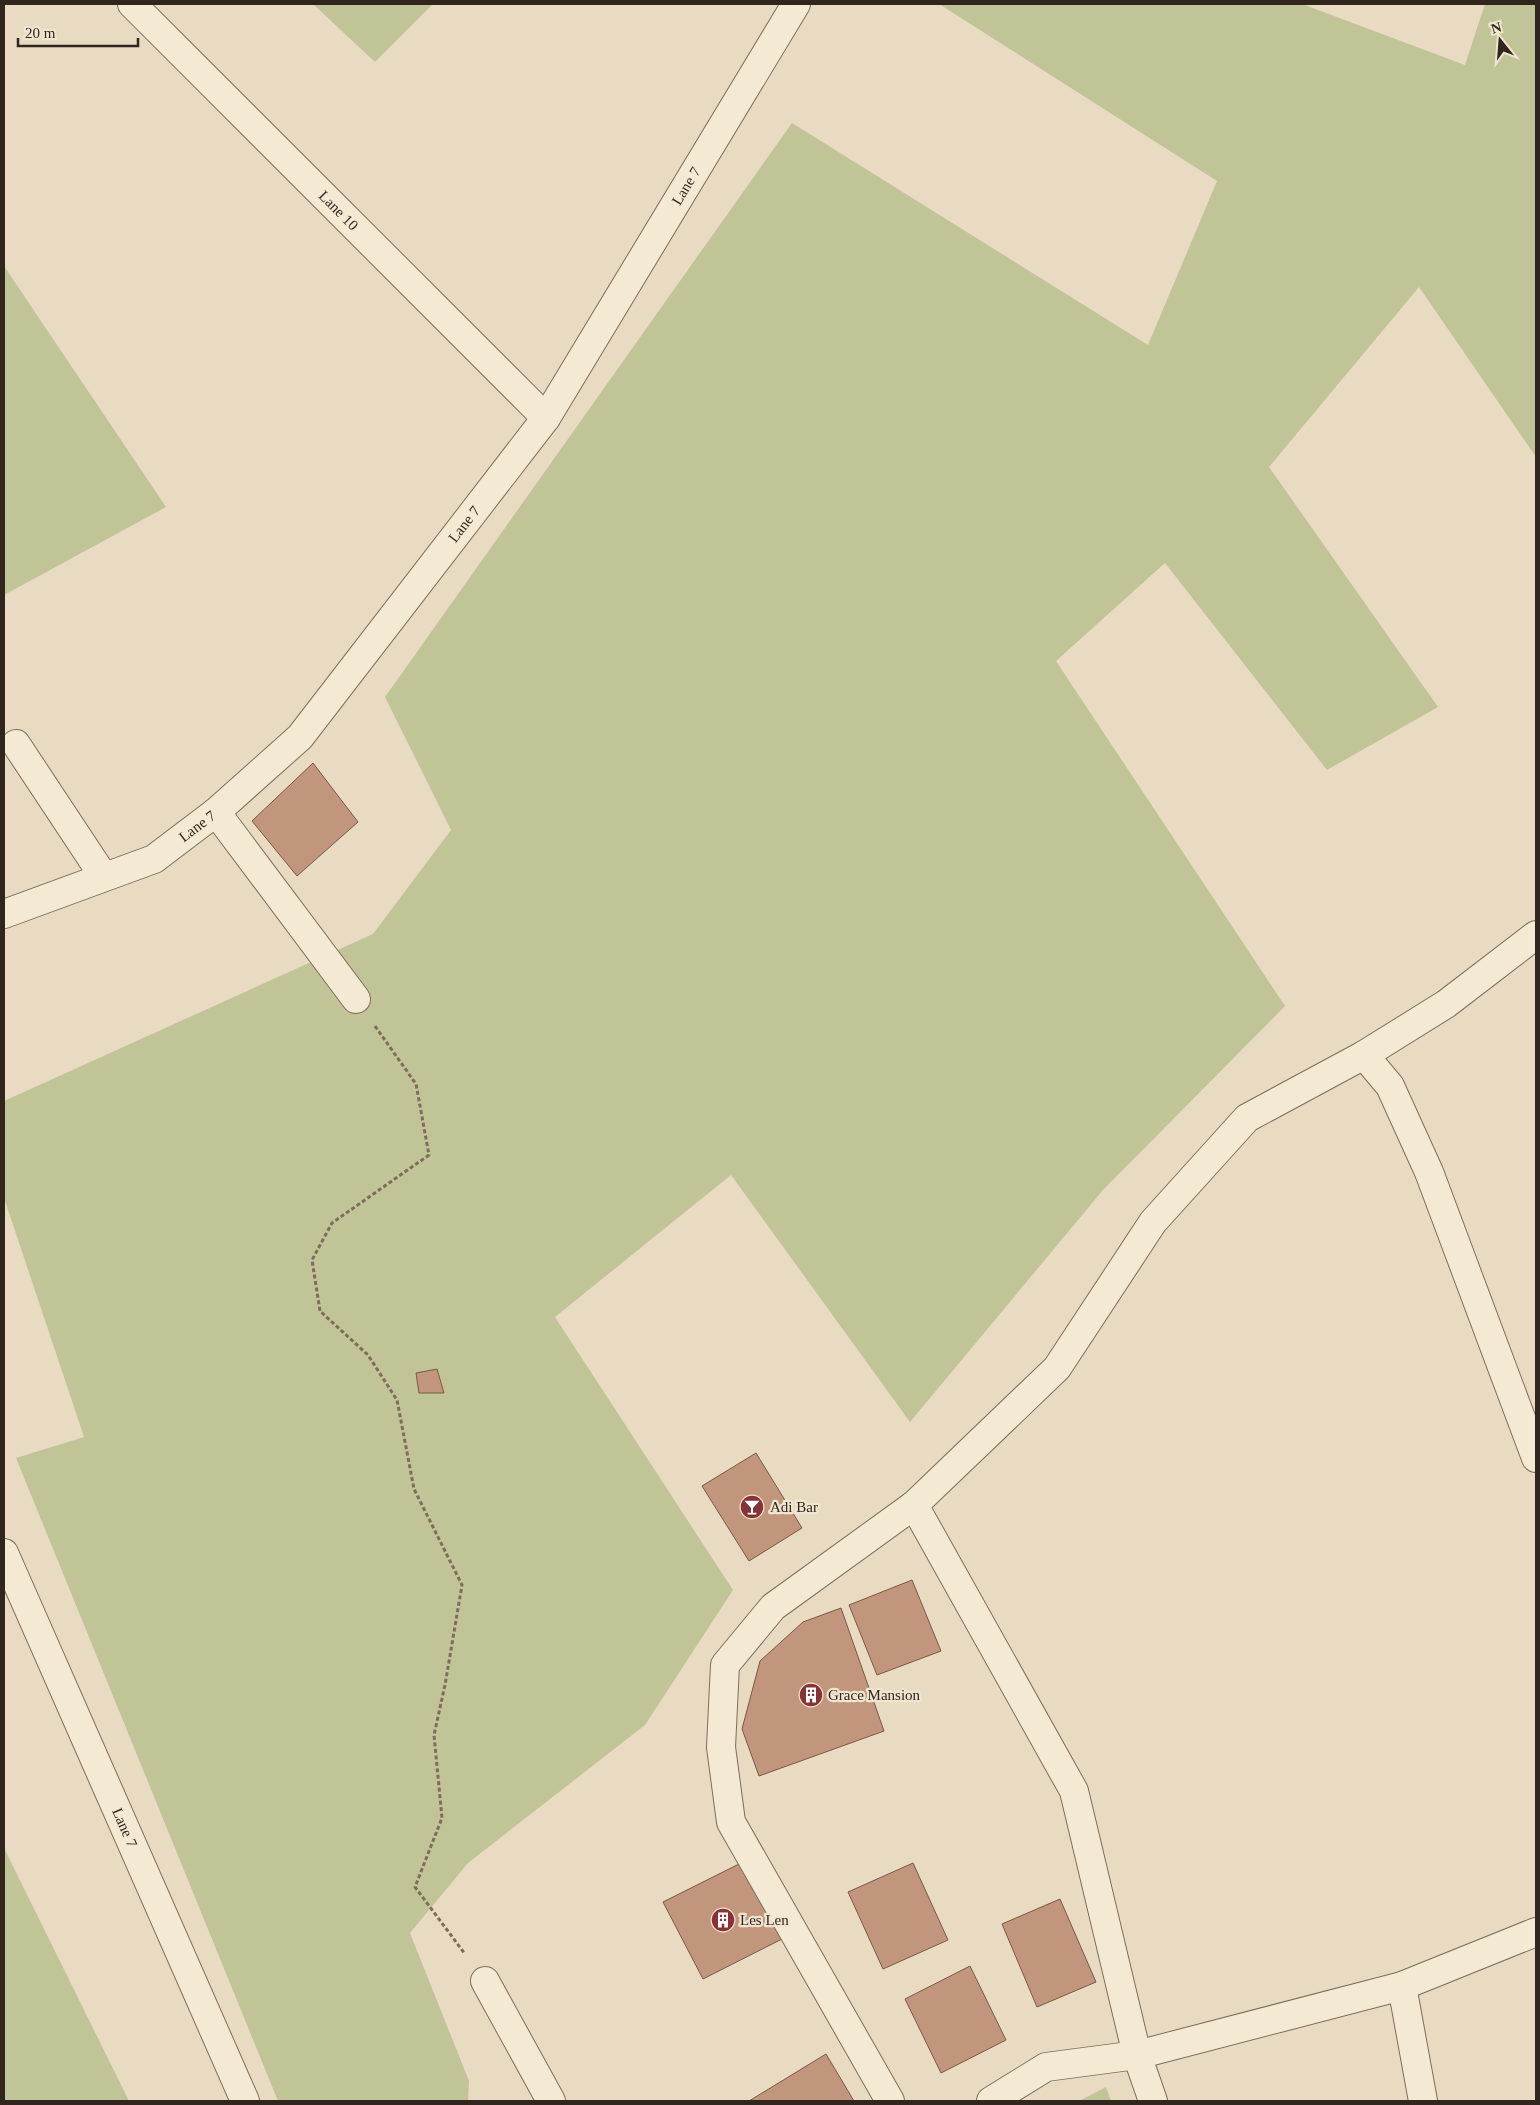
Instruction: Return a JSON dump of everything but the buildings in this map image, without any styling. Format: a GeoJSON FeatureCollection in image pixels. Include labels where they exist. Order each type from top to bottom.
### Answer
{"type":"FeatureCollection","features":[{"type":"Feature","properties":{"kind":"street","name":"Lane 10"},"geometry":{"type":"LineString","coordinates":[[132,4],[546,418]]}},
{"type":"Feature","properties":{"kind":"street","name":"Lane 7"},"geometry":{"type":"LineString","coordinates":[[6,908],[154,859],[216,812],[300,737],[546,418],[796,4]]}},
{"type":"Feature","properties":{"kind":"street"},"geometry":{"type":"LineString","coordinates":[[16,744],[104,877]]}},
{"type":"Feature","properties":{"kind":"street"},"geometry":{"type":"LineString","coordinates":[[216,812],[356,999]]}},
{"type":"Feature","properties":{"kind":"street"},"geometry":{"type":"LineString","coordinates":[[890,2101],[731,1822],[721,1747],[725,1665],[773,1607],[914,1505],[1057,1368],[1153,1222],[1247,1118],[1364,1055],[1446,1004],[1536,935]]}},
{"type":"Feature","properties":{"kind":"street"},"geometry":{"type":"LineString","coordinates":[[1364,1055],[1390,1086],[1429,1172],[1536,1458]]}},
{"type":"Feature","properties":{"kind":"street"},"geometry":{"type":"LineString","coordinates":[[914,1505],[1074,1791],[1137,2055],[1153,2101]]}},
{"type":"Feature","properties":{"kind":"street","name":"Lane 7"},"geometry":{"type":"LineString","coordinates":[[4,1553],[245,2101]]}},
{"type":"Feature","properties":{"kind":"street"},"geometry":{"type":"LineString","coordinates":[[991,2101],[1046,2067],[1137,2055],[1402,1986],[1536,1932]]}},
{"type":"Feature","properties":{"kind":"street"},"geometry":{"type":"LineString","coordinates":[[485,1981],[551,2101]]}},
{"type":"Feature","properties":{"kind":"street"},"geometry":{"type":"LineString","coordinates":[[1402,1986],[1423,2101]]}},
{"type":"Feature","properties":{"kind":"path"},"geometry":{"type":"LineString","coordinates":[[356,999],[416,1084],[429,1156],[332,1223],[312,1260],[320,1311],[368,1355],[397,1400],[414,1489],[462,1585],[445,1685],[434,1735],[442,1818],[415,1887],[485,1981]]}},
{"type":"Feature","properties":{"kind":"green space"},"geometry":{"type":"Polygon","coordinates":[[[313,4],[433,4],[375,62],[313,4]]]}},
{"type":"Feature","properties":{"kind":"green space"},"geometry":{"type":"Polygon","coordinates":[[[939,4],[1302,4],[1465,65],[1485,4],[1536,4],[1536,457],[1419,287],[1269,467],[1438,707],[1327,770],[1165,563],[1056,661],[1285,1006],[1103,1190],[910,1422],[731,1175],[555,1317],[733,1590],[645,1725],[468,1863],[410,1933],[469,2081],[468,2101],[278,2101],[16,1458],[84,1437],[4,1198],[4,1101],[373,934],[451,830],[385,697],[792,123],[1148,345],[1217,181],[939,4]]]}},
{"type":"Feature","properties":{"kind":"green space"},"geometry":{"type":"Polygon","coordinates":[[[4,266],[166,507],[4,595],[4,266]]]}},
{"type":"Feature","properties":{"kind":"green space"},"geometry":{"type":"Polygon","coordinates":[[[4,1848],[129,2101],[4,2101],[4,1848]]]}},
{"type":"Feature","properties":{"kind":"green space"},"geometry":{"type":"Polygon","coordinates":[[[1106,2087],[1111,2101],[1079,2101],[1106,2087]]]}},
{"type":"Feature","properties":{"kind":"place","name":"Adi Bar"},"geometry":{"type":"Point","coordinates":[752,1507]}},
{"type":"Feature","properties":{"kind":"place","name":"Grace Mansion"},"geometry":{"type":"Point","coordinates":[811,1695]}},
{"type":"Feature","properties":{"kind":"place","name":"Les Len"},"geometry":{"type":"Point","coordinates":[723,1920]}}]}
